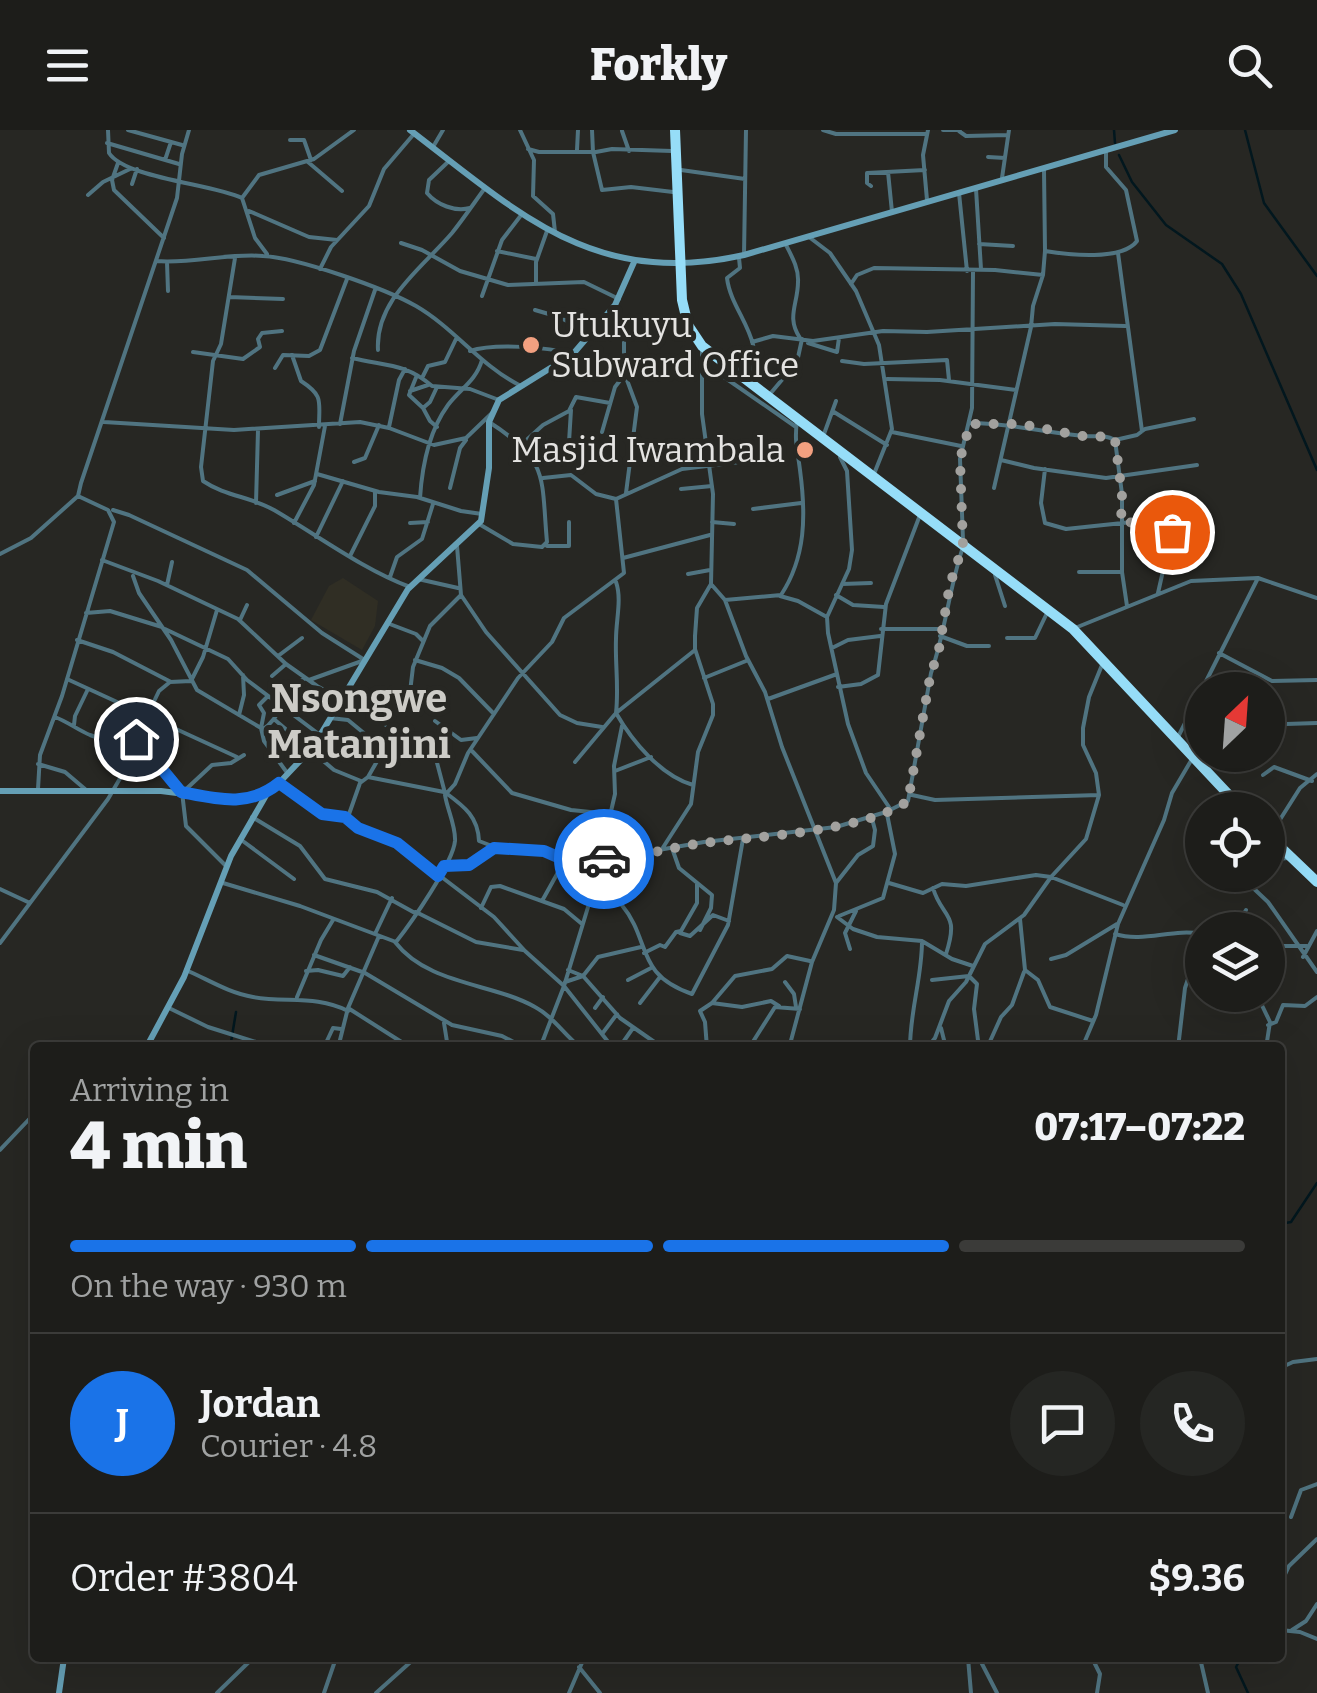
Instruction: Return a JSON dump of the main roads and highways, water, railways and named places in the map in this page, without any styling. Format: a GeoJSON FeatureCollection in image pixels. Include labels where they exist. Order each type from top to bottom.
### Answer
{"type":"FeatureCollection","features":[{"type":"Feature","properties":{"kind":"highway"},"geometry":{"type":"LineString","coordinates":[[675,130],[684,316],[702,346],[1073,629],[1226,792]]}},
{"type":"Feature","properties":{"kind":"highway"},"geometry":{"type":"LineString","coordinates":[[1285,854],[1317,882]]}},
{"type":"Feature","properties":{"kind":"waterway"},"geometry":{"type":"LineString","coordinates":[[1114,130],[1115,143]]}},
{"type":"Feature","properties":{"kind":"waterway"},"geometry":{"type":"LineString","coordinates":[[1245,130],[1264,203],[1317,276]]}},
{"type":"Feature","properties":{"kind":"waterway"},"geometry":{"type":"LineString","coordinates":[[1119,155],[1132,182],[1166,225],[1222,264],[1241,294],[1317,470]]}},
{"type":"Feature","properties":{"kind":"waterway"},"geometry":{"type":"LineString","coordinates":[[231,1042],[236,1012]]}},
{"type":"Feature","properties":{"kind":"waterway"},"geometry":{"type":"LineString","coordinates":[[1285,1223],[1291,1222],[1317,1183]]}},
{"type":"Feature","properties":{"kind":"waterway"},"geometry":{"type":"LineString","coordinates":[[1239,1662],[1236,1667],[1248,1693]]}},
{"type":"Feature","properties":{"kind":"place","name":"Utukuyu Subward Office"},"geometry":{"type":"Point","coordinates":[531,345]}},
{"type":"Feature","properties":{"kind":"place","name":"Masjid Iwambala"},"geometry":{"type":"Point","coordinates":[805,450]}},
{"type":"Feature","properties":{"kind":"district","name":"Nsongwe Matanjini"},"geometry":{"type":"Point","coordinates":[359,722]}}]}
